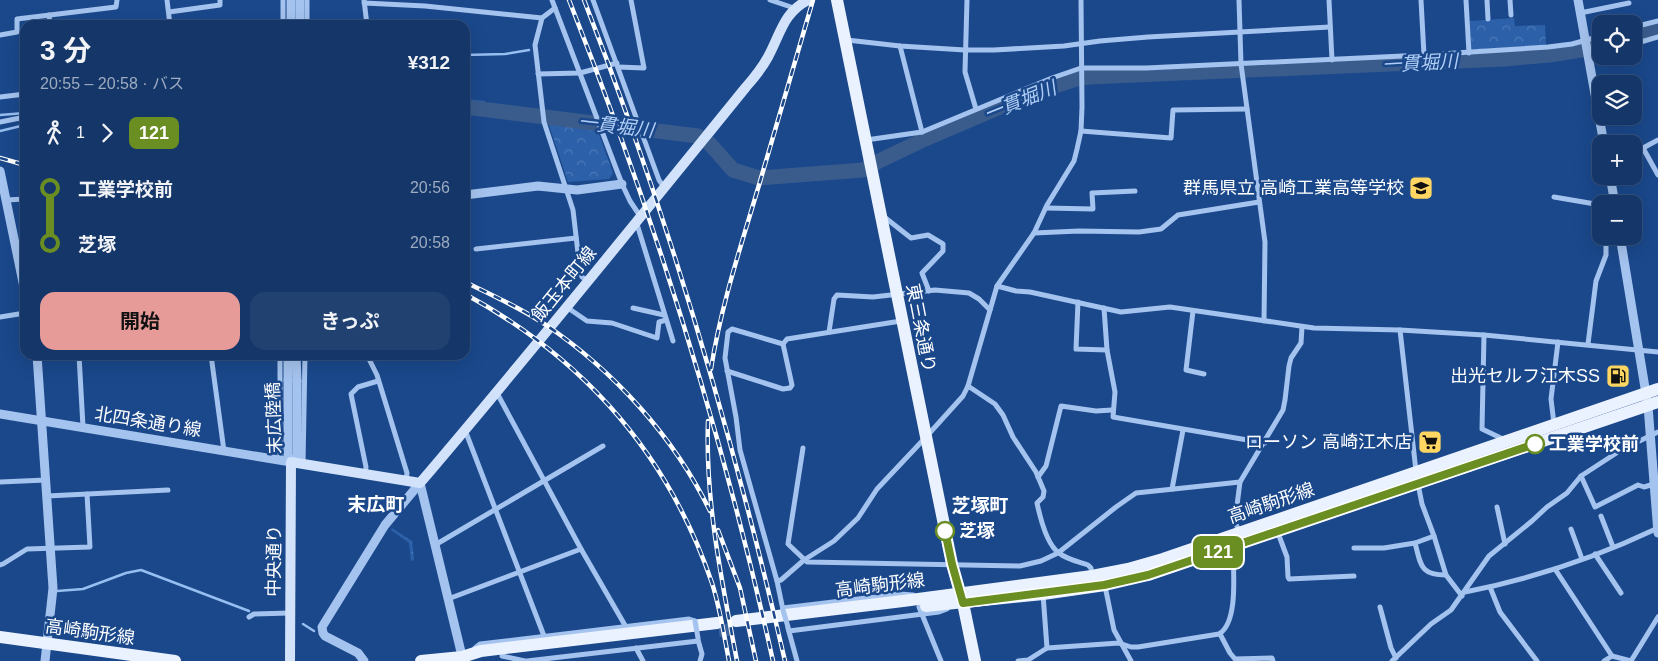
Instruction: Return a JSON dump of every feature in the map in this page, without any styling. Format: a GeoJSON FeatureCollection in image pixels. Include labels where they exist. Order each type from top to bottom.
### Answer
{"type":"FeatureCollection","features":[{"type":"Feature","properties":{"kind":"main road","name":"東三条通り"},"geometry":{"type":"LineString","coordinates":[[837,0],[952,564],[962,598],[975,661]]}},
{"type":"Feature","properties":{"kind":"main road","name":"飯玉本町線"},"geometry":{"type":"LineString","coordinates":[[420,484],[568,308],[638,218],[763,66],[783,26],[800,3]]}},
{"type":"Feature","properties":{"kind":"main road","name":"高崎駒形線"},"geometry":{"type":"LineString","coordinates":[[736,625],[920,606],[1115,572],[1417,477],[1652,398]]}},
{"type":"Feature","properties":{"kind":"main road","name":"高崎駒形線"},"geometry":{"type":"LineString","coordinates":[[962,598],[1042,594],[1104,585],[1168,570],[1277,532],[1506,441],[1554,424],[1652,398]]}},
{"type":"Feature","properties":{"kind":"main road"},"geometry":{"type":"LineString","coordinates":[[292,462],[420,484]]}},
{"type":"Feature","properties":{"kind":"main road","name":"中央通り"},"geometry":{"type":"LineString","coordinates":[[290,661],[292,462]]}},
{"type":"Feature","properties":{"kind":"main road"},"geometry":{"type":"LineString","coordinates":[[421,661],[463,659],[481,651],[718,627]]}},
{"type":"Feature","properties":{"kind":"main road","name":"高崎駒形線"},"geometry":{"type":"LineString","coordinates":[[0,637],[175,661]]}},
{"type":"Feature","properties":{"kind":"street"},"geometry":{"type":"LineString","coordinates":[[0,35],[16,32],[17,19],[116,8],[117,0]]}},
{"type":"Feature","properties":{"kind":"street"},"geometry":{"type":"LineString","coordinates":[[168,0],[170,20]]}},
{"type":"Feature","properties":{"kind":"street"},"geometry":{"type":"LineString","coordinates":[[169,12],[220,5],[220,0]]}},
{"type":"Feature","properties":{"kind":"street"},"geometry":{"type":"LineString","coordinates":[[283,0],[283,20]]}},
{"type":"Feature","properties":{"kind":"street"},"geometry":{"type":"LineString","coordinates":[[291,0],[291,20]]}},
{"type":"Feature","properties":{"kind":"street"},"geometry":{"type":"LineString","coordinates":[[300,0],[304,20]]}},
{"type":"Feature","properties":{"kind":"street"},"geometry":{"type":"LineString","coordinates":[[305,20],[307,0]]}},
{"type":"Feature","properties":{"kind":"street"},"geometry":{"type":"LineString","coordinates":[[552,0],[622,184],[638,218],[673,341]]}},
{"type":"Feature","properties":{"kind":"street"},"geometry":{"type":"LineString","coordinates":[[593,0],[664,188]]}},
{"type":"Feature","properties":{"kind":"street"},"geometry":{"type":"LineString","coordinates":[[538,74],[580,73],[618,65],[644,68],[631,0]]}},
{"type":"Feature","properties":{"kind":"street"},"geometry":{"type":"LineString","coordinates":[[770,0],[786,4],[800,3]]}},
{"type":"Feature","properties":{"kind":"street"},"geometry":{"type":"LineString","coordinates":[[966,0],[964,72],[976,109]]}},
{"type":"Feature","properties":{"kind":"street"},"geometry":{"type":"LineString","coordinates":[[777,581],[781,580],[804,560],[834,541],[858,518],[877,489],[963,396],[968,386],[997,286],[1034,233],[1046,208],[1074,161],[1081,131],[1081,0]]}},
{"type":"Feature","properties":{"kind":"street"},"geometry":{"type":"LineString","coordinates":[[1239,0],[1241,65],[1266,251],[1264,321]]}},
{"type":"Feature","properties":{"kind":"street"},"geometry":{"type":"LineString","coordinates":[[1329,0],[1332,60]]}},
{"type":"Feature","properties":{"kind":"street"},"geometry":{"type":"LineString","coordinates":[[1421,0],[1424,56]]}},
{"type":"Feature","properties":{"kind":"street"},"geometry":{"type":"LineString","coordinates":[[1466,0],[1469,53]]}},
{"type":"Feature","properties":{"kind":"street"},"geometry":{"type":"LineString","coordinates":[[1488,0],[1488,19]]}},
{"type":"Feature","properties":{"kind":"street"},"geometry":{"type":"LineString","coordinates":[[1510,0],[1511,15]]}},
{"type":"Feature","properties":{"kind":"street"},"geometry":{"type":"LineString","coordinates":[[1578,0],[1602,135]]}},
{"type":"Feature","properties":{"kind":"street"},"geometry":{"type":"LineString","coordinates":[[366,20],[364,2],[542,18]]}},
{"type":"Feature","properties":{"kind":"street"},"geometry":{"type":"LineString","coordinates":[[1580,13],[1629,3]]}},
{"type":"Feature","properties":{"kind":"street"},"geometry":{"type":"LineString","coordinates":[[555,8],[542,18],[535,45],[542,112],[573,210],[580,270],[582,277],[588,281]]}},
{"type":"Feature","properties":{"kind":"street"},"geometry":{"type":"LineString","coordinates":[[49,16],[49,20]]}},
{"type":"Feature","properties":{"kind":"street"},"geometry":{"type":"LineString","coordinates":[[1642,25],[1658,21]]}},
{"type":"Feature","properties":{"kind":"street"},"geometry":{"type":"LineString","coordinates":[[844,40],[965,50],[1064,46],[1081,43],[1239,31],[1330,27]]}},
{"type":"Feature","properties":{"kind":"street"},"geometry":{"type":"LineString","coordinates":[[1642,40],[1658,37]]}},
{"type":"Feature","properties":{"kind":"street"},"geometry":{"type":"LineString","coordinates":[[1586,49],[1592,44]]}},
{"type":"Feature","properties":{"kind":"street"},"geometry":{"type":"LineString","coordinates":[[900,46],[922,132]]}},
{"type":"Feature","properties":{"kind":"street"},"geometry":{"type":"LineString","coordinates":[[866,140],[922,132],[1052,78],[1081,70],[1241,65],[1424,56],[1548,47],[1592,51]]}},
{"type":"Feature","properties":{"kind":"street"},"geometry":{"type":"LineString","coordinates":[[0,97],[20,95]]}},
{"type":"Feature","properties":{"kind":"street"},"geometry":{"type":"LineString","coordinates":[[1081,131],[1171,138],[1173,110],[1247,109]]}},
{"type":"Feature","properties":{"kind":"street"},"geometry":{"type":"LineString","coordinates":[[0,122],[20,118]]}},
{"type":"Feature","properties":{"kind":"street"},"geometry":{"type":"LineString","coordinates":[[1658,140],[1643,148],[1658,175]]}},
{"type":"Feature","properties":{"kind":"street"},"geometry":{"type":"LineString","coordinates":[[0,171],[20,268]]}},
{"type":"Feature","properties":{"kind":"street"},"geometry":{"type":"LineString","coordinates":[[470,194],[538,186],[557,187],[567,190],[619,186],[622,184]]}},
{"type":"Feature","properties":{"kind":"street"},"geometry":{"type":"LineString","coordinates":[[1046,208],[1093,208],[1092,193],[1135,191]]}},
{"type":"Feature","properties":{"kind":"street"},"geometry":{"type":"LineString","coordinates":[[1554,197],[1592,203]]}},
{"type":"Feature","properties":{"kind":"street"},"geometry":{"type":"LineString","coordinates":[[6,200],[20,199]]}},
{"type":"Feature","properties":{"kind":"street"},"geometry":{"type":"LineString","coordinates":[[1034,233],[1079,231],[1139,232],[1161,229],[1178,215],[1260,202]]}},
{"type":"Feature","properties":{"kind":"street"},"geometry":{"type":"LineString","coordinates":[[881,214],[911,238],[928,235],[943,244],[943,251],[922,273],[929,291]]}},
{"type":"Feature","properties":{"kind":"street"},"geometry":{"type":"LineString","coordinates":[[476,249],[576,238]]}},
{"type":"Feature","properties":{"kind":"street"},"geometry":{"type":"LineString","coordinates":[[1588,344],[1596,281],[1606,255],[1606,245]]}},
{"type":"Feature","properties":{"kind":"street"},"geometry":{"type":"LineString","coordinates":[[1622,245],[1640,351],[1652,398],[1654,484],[1658,533]]}},
{"type":"Feature","properties":{"kind":"street"},"geometry":{"type":"LineString","coordinates":[[997,286],[1121,312],[1170,307],[1302,327],[1484,335],[1658,352]]}},
{"type":"Feature","properties":{"kind":"street"},"geometry":{"type":"LineString","coordinates":[[829,332],[834,299],[837,295],[873,297],[929,291],[969,293],[990,310]]}},
{"type":"Feature","properties":{"kind":"street"},"geometry":{"type":"LineString","coordinates":[[1078,302],[1076,349],[1107,350]]}},
{"type":"Feature","properties":{"kind":"street"},"geometry":{"type":"LineString","coordinates":[[568,308],[586,321],[612,323],[657,338],[660,322],[665,318]]}},
{"type":"Feature","properties":{"kind":"street"},"geometry":{"type":"LineString","coordinates":[[633,308],[665,318]]}},
{"type":"Feature","properties":{"kind":"street"},"geometry":{"type":"LineString","coordinates":[[1104,308],[1107,350],[1115,392],[1112,410],[1113,417],[1265,442]]}},
{"type":"Feature","properties":{"kind":"street"},"geometry":{"type":"LineString","coordinates":[[1193,310],[1186,370],[1204,374]]}},
{"type":"Feature","properties":{"kind":"street"},"geometry":{"type":"LineString","coordinates":[[0,317],[20,314]]}},
{"type":"Feature","properties":{"kind":"street"},"geometry":{"type":"LineString","coordinates":[[783,344],[787,339],[902,321]]}},
{"type":"Feature","properties":{"kind":"street"},"geometry":{"type":"LineString","coordinates":[[1239,533],[1235,521],[1240,482],[1282,410],[1289,366],[1291,358],[1301,343],[1302,327]]}},
{"type":"Feature","properties":{"kind":"street"},"geometry":{"type":"LineString","coordinates":[[783,344],[732,329],[728,332],[724,358],[740,450],[777,581],[797,661]]}},
{"type":"Feature","properties":{"kind":"street"},"geometry":{"type":"LineString","coordinates":[[1400,330],[1417,477],[1422,504],[1446,575],[1464,594]]}},
{"type":"Feature","properties":{"kind":"street"},"geometry":{"type":"LineString","coordinates":[[1484,335],[1482,429],[1506,441]]}},
{"type":"Feature","properties":{"kind":"street"},"geometry":{"type":"LineString","coordinates":[[1554,424],[1550,399],[1558,342]]}},
{"type":"Feature","properties":{"kind":"street"},"geometry":{"type":"LineString","coordinates":[[727,372],[783,389],[790,388],[792,385],[783,344]]}},
{"type":"Feature","properties":{"kind":"street"},"geometry":{"type":"LineString","coordinates":[[37,360],[53,588],[45,661]]}},
{"type":"Feature","properties":{"kind":"street"},"geometry":{"type":"LineString","coordinates":[[79,360],[83,427]]}},
{"type":"Feature","properties":{"kind":"street"},"geometry":{"type":"LineString","coordinates":[[212,360],[224,451]]}},
{"type":"Feature","properties":{"kind":"street"},"geometry":{"type":"LineString","coordinates":[[283,360],[293,378],[303,464]]}},
{"type":"Feature","properties":{"kind":"street","name":"末広陸橋"},"geometry":{"type":"LineString","coordinates":[[289,360],[293,378]]}},
{"type":"Feature","properties":{"kind":"street","name":"末広陸橋"},"geometry":{"type":"LineString","coordinates":[[292,462],[288,454],[295,360]]}},
{"type":"Feature","properties":{"kind":"street"},"geometry":{"type":"LineString","coordinates":[[280,460],[293,378],[302,360]]}},
{"type":"Feature","properties":{"kind":"street"},"geometry":{"type":"LineString","coordinates":[[369,360],[378,381],[407,473],[406,481]]}},
{"type":"Feature","properties":{"kind":"street"},"geometry":{"type":"LineString","coordinates":[[365,474],[366,467],[351,394],[358,387],[378,381]]}},
{"type":"Feature","properties":{"kind":"street"},"geometry":{"type":"LineString","coordinates":[[968,386],[994,404],[1003,415],[1013,437],[1038,477],[1044,492],[1043,497],[1036,503],[1039,516],[1044,531],[1058,553],[1088,565],[1091,568],[1092,576]]}},
{"type":"Feature","properties":{"kind":"street"},"geometry":{"type":"LineString","coordinates":[[496,392],[581,549],[626,627]]}},
{"type":"Feature","properties":{"kind":"street"},"geometry":{"type":"LineString","coordinates":[[1038,477],[1046,466],[1061,406],[1096,411],[1112,410]]}},
{"type":"Feature","properties":{"kind":"street","name":"北四条通り線"},"geometry":{"type":"LineString","coordinates":[[0,414],[292,462]]}},
{"type":"Feature","properties":{"kind":"street"},"geometry":{"type":"LineString","coordinates":[[465,430],[544,636]]}},
{"type":"Feature","properties":{"kind":"street"},"geometry":{"type":"LineString","coordinates":[[1172,489],[1183,430]]}},
{"type":"Feature","properties":{"kind":"street"},"geometry":{"type":"LineString","coordinates":[[1380,607],[1394,659],[1431,624],[1451,610],[1489,556],[1547,507],[1567,493],[1581,476],[1621,450],[1654,434]]}},
{"type":"Feature","properties":{"kind":"street"},"geometry":{"type":"LineString","coordinates":[[435,545],[603,446]]}},
{"type":"Feature","properties":{"kind":"street"},"geometry":{"type":"LineString","coordinates":[[803,448],[788,544],[807,562],[1020,566],[1058,553],[1136,493],[1240,482]]}},
{"type":"Feature","properties":{"kind":"street"},"geometry":{"type":"LineString","coordinates":[[1581,476],[1595,507],[1638,485],[1644,487],[1654,484]]}},
{"type":"Feature","properties":{"kind":"street"},"geometry":{"type":"LineString","coordinates":[[0,482],[46,480]]}},
{"type":"Feature","properties":{"kind":"street"},"geometry":{"type":"LineString","coordinates":[[420,484],[463,659]]}},
{"type":"Feature","properties":{"kind":"street"},"geometry":{"type":"LineString","coordinates":[[364,661],[358,653],[325,636],[322,627],[385,525],[420,484]]}},
{"type":"Feature","properties":{"kind":"street"},"geometry":{"type":"LineString","coordinates":[[47,496],[168,490]]}},
{"type":"Feature","properties":{"kind":"street"},"geometry":{"type":"LineString","coordinates":[[2,564],[27,549],[90,547],[87,494]]}},
{"type":"Feature","properties":{"kind":"street"},"geometry":{"type":"LineString","coordinates":[[1497,507],[1505,544]]}},
{"type":"Feature","properties":{"kind":"street"},"geometry":{"type":"LineString","coordinates":[[1601,516],[1613,547]]}},
{"type":"Feature","properties":{"kind":"street"},"geometry":{"type":"LineString","coordinates":[[1464,594],[1555,569],[1658,528]]}},
{"type":"Feature","properties":{"kind":"street"},"geometry":{"type":"LineString","coordinates":[[1571,529],[1582,559]]}},
{"type":"Feature","properties":{"kind":"street"},"geometry":{"type":"LineString","coordinates":[[1277,532],[1286,552],[1289,579],[1354,576]]}},
{"type":"Feature","properties":{"kind":"street"},"geometry":{"type":"LineString","coordinates":[[1354,548],[1384,548],[1415,543],[1434,536]]}},
{"type":"Feature","properties":{"kind":"street"},"geometry":{"type":"LineString","coordinates":[[1415,543],[1421,566],[1430,574],[1446,575]]}},
{"type":"Feature","properties":{"kind":"street"},"geometry":{"type":"LineString","coordinates":[[1018,661],[1028,660],[1047,648],[1106,643],[1119,643],[1138,647],[1220,634],[1226,627],[1232,612],[1233,547]]}},
{"type":"Feature","properties":{"kind":"street"},"geometry":{"type":"LineString","coordinates":[[448,599],[581,549]]}},
{"type":"Feature","properties":{"kind":"street"},"geometry":{"type":"LineString","coordinates":[[1595,554],[1621,593]]}},
{"type":"Feature","properties":{"kind":"street"},"geometry":{"type":"LineString","coordinates":[[2,564],[3,558]]}},
{"type":"Feature","properties":{"kind":"street"},"geometry":{"type":"LineString","coordinates":[[1555,569],[1612,656],[1631,661],[1658,617]]}},
{"type":"Feature","properties":{"kind":"street"},"geometry":{"type":"LineString","coordinates":[[1104,585],[1114,630],[1131,661]]}},
{"type":"Feature","properties":{"kind":"street"},"geometry":{"type":"LineString","coordinates":[[1490,587],[1500,612],[1537,661]]}},
{"type":"Feature","properties":{"kind":"street"},"geometry":{"type":"LineString","coordinates":[[783,609],[911,594],[920,606],[941,661]]}},
{"type":"Feature","properties":{"kind":"street"},"geometry":{"type":"LineString","coordinates":[[1042,594],[1047,648]]}},
{"type":"Feature","properties":{"kind":"street"},"geometry":{"type":"LineString","coordinates":[[788,629],[920,606]]}},
{"type":"Feature","properties":{"kind":"street"},"geometry":{"type":"LineString","coordinates":[[249,617],[254,614],[290,613]]}},
{"type":"Feature","properties":{"kind":"street"},"geometry":{"type":"LineString","coordinates":[[499,649],[544,636],[689,618],[695,621],[702,654],[700,661]]}},
{"type":"Feature","properties":{"kind":"street"},"geometry":{"type":"LineString","coordinates":[[1220,634],[1235,659],[1272,658],[1273,661]]}},
{"type":"Feature","properties":{"kind":"street"},"geometry":{"type":"LineString","coordinates":[[499,649],[528,661],[698,639]]}},
{"type":"Feature","properties":{"kind":"street"},"geometry":{"type":"LineString","coordinates":[[636,648],[643,661]]}},
{"type":"Feature","properties":{"kind":"street"},"geometry":{"type":"LineString","coordinates":[[1604,661],[1612,656]]}},
{"type":"Feature","properties":{"kind":"green space"},"geometry":{"type":"Polygon","coordinates":[[[1514,18],[1515,26],[1545,25],[1546,45],[1471,50],[1470,21],[1514,18]]]}},
{"type":"Feature","properties":{"kind":"green space"},"geometry":{"type":"Polygon","coordinates":[[[470,100],[485,101],[486,107],[470,105],[470,100]]]}},
{"type":"Feature","properties":{"kind":"green space"},"geometry":{"type":"Polygon","coordinates":[[[549,123],[597,129],[613,173],[609,179],[568,182],[549,123]]]}},
{"type":"Feature","properties":{"kind":"green space"},"geometry":{"type":"Polygon","coordinates":[[[392,528],[412,541],[414,560],[411,561],[409,543],[391,530],[392,528]]]}},
{"type":"Feature","properties":{"kind":"waterway","name":"一貫堀川"},"geometry":{"type":"LineString","coordinates":[[1642,34],[1658,30]]}},
{"type":"Feature","properties":{"kind":"waterway","name":"一貫堀川"},"geometry":{"type":"LineString","coordinates":[[470,108],[698,136],[710,144],[733,170],[759,178],[863,170],[925,139],[1033,93],[1076,79],[1505,59],[1592,48]]}},
{"type":"Feature","properties":{"kind":"waterway"},"geometry":{"type":"LineString","coordinates":[[470,55],[505,54],[529,50]]}},
{"type":"Feature","properties":{"kind":"waterway"},"geometry":{"type":"LineString","coordinates":[[0,115],[20,113]]}},
{"type":"Feature","properties":{"kind":"waterway","name":"一貫堀川"},"geometry":{"type":"LineString","coordinates":[[0,131],[20,126]]}},
{"type":"Feature","properties":{"kind":"waterway"},"geometry":{"type":"LineString","coordinates":[[57,591],[83,589],[126,573],[141,570],[249,611]]}},
{"type":"Feature","properties":{"kind":"waterway"},"geometry":{"type":"LineString","coordinates":[[303,624],[314,631]]}},
{"type":"Feature","properties":{"kind":"tunnel"},"geometry":{"type":"LineString","coordinates":[[719,631],[737,629]]}},
{"type":"Feature","properties":{"kind":"railway"},"geometry":{"type":"LineString","coordinates":[[569,0],[630,162],[684,327],[732,493],[773,661]]}},
{"type":"Feature","properties":{"kind":"railway"},"geometry":{"type":"LineString","coordinates":[[584,0],[644,162],[671,244],[721,410],[785,661]]}},
{"type":"Feature","properties":{"kind":"railway"},"geometry":{"type":"LineString","coordinates":[[711,369],[720,322],[732,276],[813,0]]}},
{"type":"Feature","properties":{"kind":"railway"},"geometry":{"type":"LineString","coordinates":[[0,158],[20,164]]}},
{"type":"Feature","properties":{"kind":"railway"},"geometry":{"type":"LineString","coordinates":[[470,284],[517,307],[546,325],[595,363],[640,408],[660,432],[679,457],[710,511]]}},
{"type":"Feature","properties":{"kind":"railway"},"geometry":{"type":"LineString","coordinates":[[470,297],[508,320],[548,348],[584,380],[617,414],[646,452],[672,493],[694,536],[715,592],[729,661]]}},
{"type":"Feature","properties":{"kind":"railway"},"geometry":{"type":"LineString","coordinates":[[708,421],[709,482],[712,512],[720,572],[737,661]]}},
{"type":"Feature","properties":{"kind":"railway"},"geometry":{"type":"LineString","coordinates":[[718,530],[740,588],[756,661]]}},
{"type":"Feature","properties":{"kind":"bus line","name":"121"},"geometry":{"type":"LineString","coordinates":[[945,531],[963,603],[1104,585],[1128,581],[1168,570],[1535,444]]}},
{"type":"Feature","properties":{"kind":"place","name":"群馬県立 高崎工業高等学校"},"geometry":{"type":"Point","coordinates":[1421,188]}},
{"type":"Feature","properties":{"kind":"place","name":"出光セルフ江木SS"},"geometry":{"type":"Point","coordinates":[1618,376]}},
{"type":"Feature","properties":{"kind":"place","name":"ローソン 高崎江木店"},"geometry":{"type":"Point","coordinates":[1430,442]}},
{"type":"Feature","properties":{"kind":"place","name":"工業学校前"},"geometry":{"type":"Point","coordinates":[1535,444]}},
{"type":"Feature","properties":{"kind":"place","name":"芝塚"},"geometry":{"type":"Point","coordinates":[945,531]}},
{"type":"Feature","properties":{"kind":"district","name":"末広町"},"geometry":{"type":"Point","coordinates":[376,504]}},
{"type":"Feature","properties":{"kind":"district","name":"芝塚町"},"geometry":{"type":"Point","coordinates":[980,505]}}]}
